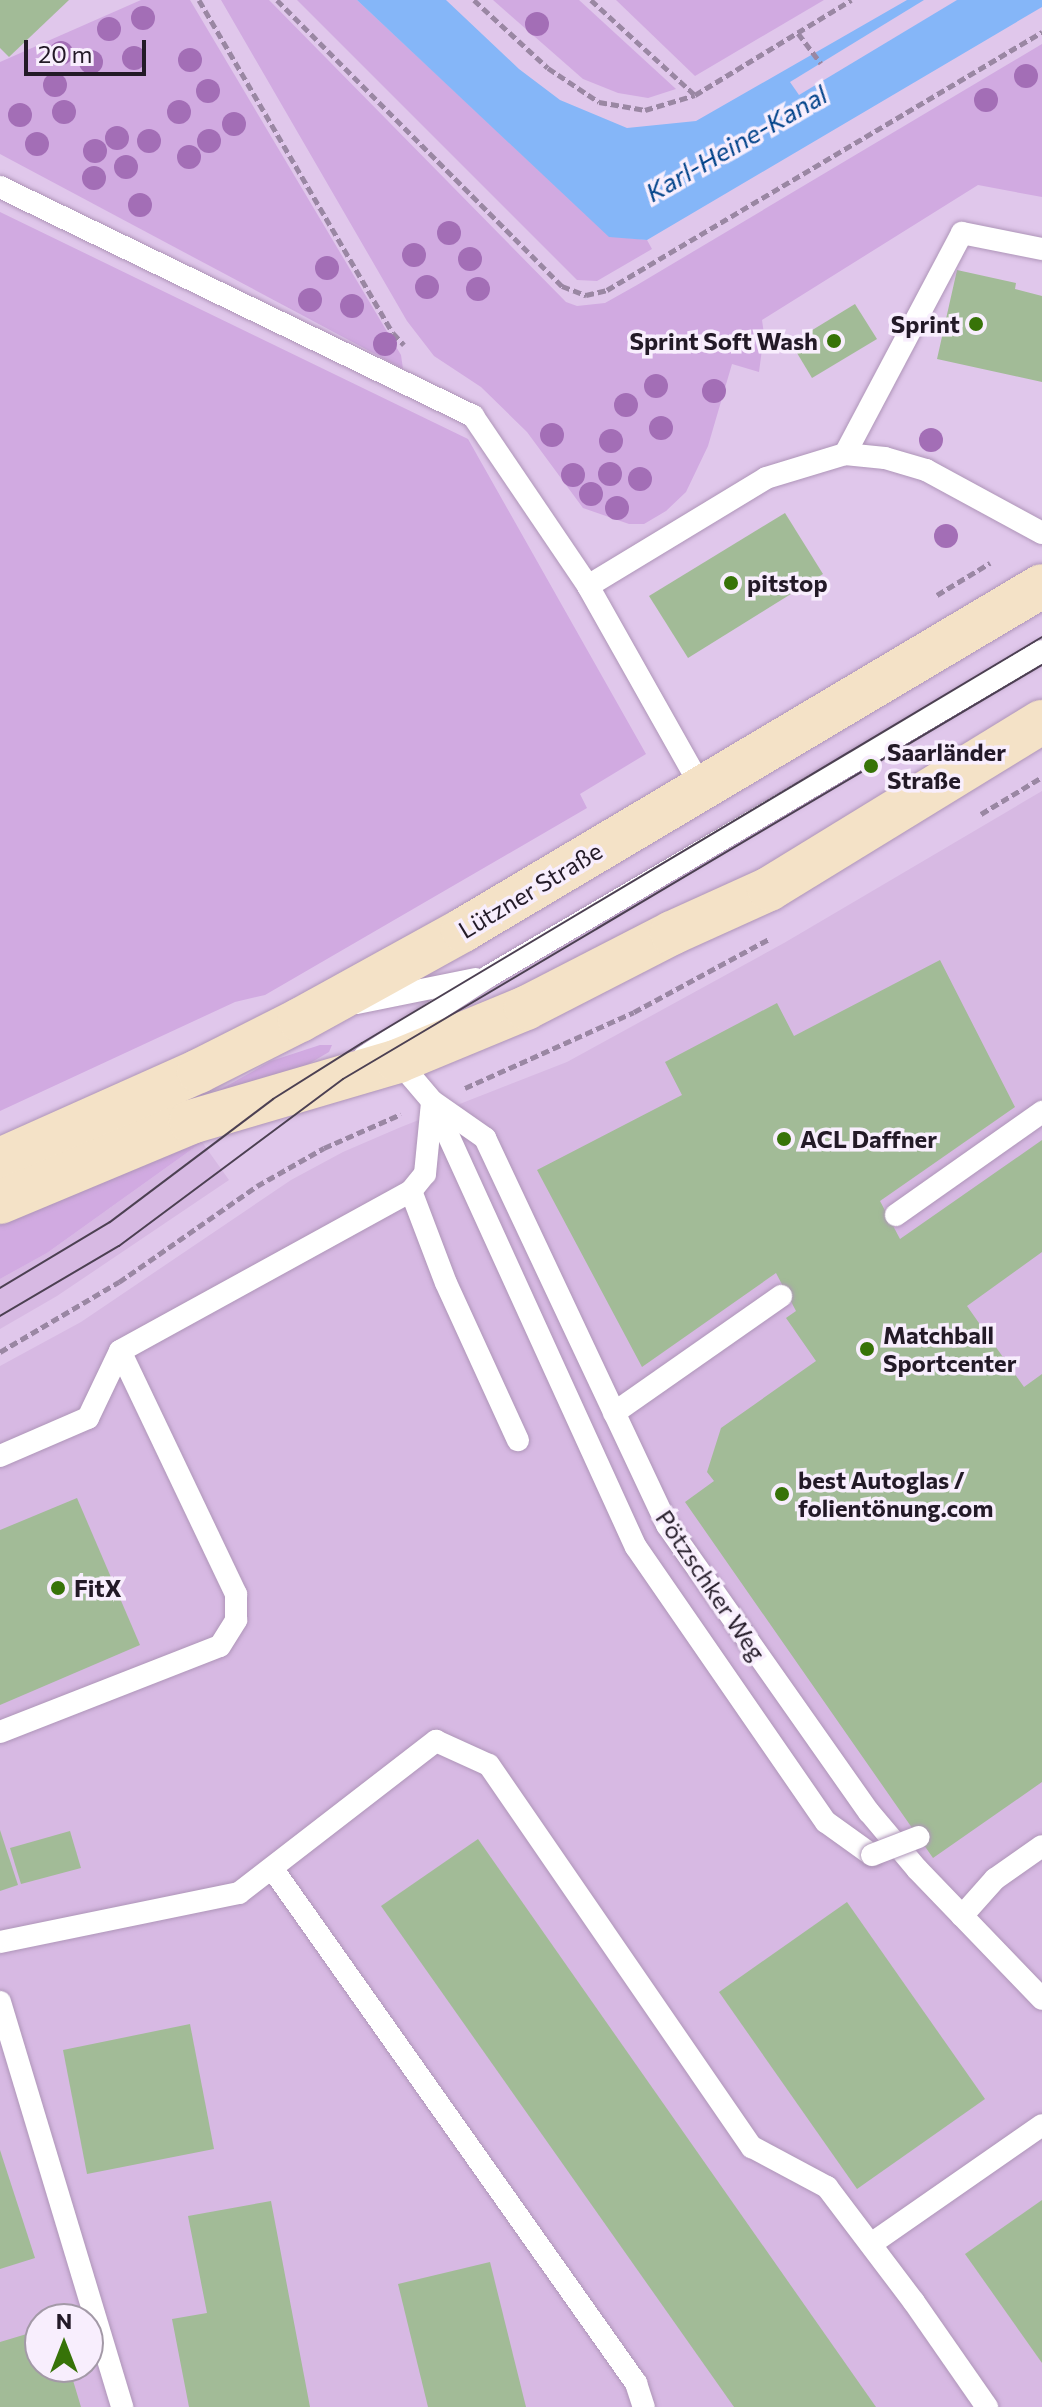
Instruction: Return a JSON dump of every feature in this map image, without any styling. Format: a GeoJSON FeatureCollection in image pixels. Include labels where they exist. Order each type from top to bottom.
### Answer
{"type":"FeatureCollection","features":[{"type":"Feature","properties":{"kind":"main road","name":"Lützner Straße"},"geometry":{"type":"LineString","coordinates":[[0,1160],[199,1071],[315,1012],[463,930],[1042,586]]}},
{"type":"Feature","properties":{"kind":"main road"},"geometry":{"type":"LineString","coordinates":[[0,1202],[191,1122],[398,1061],[526,1008],[672,933],[769,889],[1042,722]]}},
{"type":"Feature","properties":{"kind":"lane"},"geometry":{"type":"LineString","coordinates":[[0,187],[473,416],[588,586],[702,788]]}},
{"type":"Feature","properties":{"kind":"lane"},"geometry":{"type":"LineString","coordinates":[[845,454],[962,233],[1042,249]]}},
{"type":"Feature","properties":{"kind":"lane"},"geometry":{"type":"LineString","coordinates":[[588,586],[766,478],[806,463],[845,454],[885,458],[926,470],[1042,533]]}},
{"type":"Feature","properties":{"kind":"lane"},"geometry":{"type":"LineString","coordinates":[[319,1086],[489,976],[1042,651]]}},
{"type":"Feature","properties":{"kind":"lane"},"geometry":{"type":"LineString","coordinates":[[315,1012],[489,976]]}},
{"type":"Feature","properties":{"kind":"lane","name":"Pötzschker Weg"},"geometry":{"type":"LineString","coordinates":[[398,1061],[432,1101],[485,1138],[667,1525],[869,1812],[1042,1999]]}},
{"type":"Feature","properties":{"kind":"lane"},"geometry":{"type":"LineString","coordinates":[[0,1456],[88,1418],[120,1351],[411,1191],[425,1174],[432,1101]]}},
{"type":"Feature","properties":{"kind":"lane"},"geometry":{"type":"LineString","coordinates":[[432,1101],[636,1547],[826,1822],[872,1855],[919,1837]]}},
{"type":"Feature","properties":{"kind":"lane"},"geometry":{"type":"LineString","coordinates":[[896,1215],[1042,1112]]}},
{"type":"Feature","properties":{"kind":"lane"},"geometry":{"type":"LineString","coordinates":[[411,1191],[446,1283],[518,1440]]}},
{"type":"Feature","properties":{"kind":"lane"},"geometry":{"type":"LineString","coordinates":[[614,1413],[781,1296]]}},
{"type":"Feature","properties":{"kind":"lane"},"geometry":{"type":"LineString","coordinates":[[0,1732],[220,1646],[236,1620],[236,1594],[160,1428],[120,1351]]}},
{"type":"Feature","properties":{"kind":"lane"},"geometry":{"type":"LineString","coordinates":[[0,1942],[239,1893],[436,1741],[489,1765],[752,2147],[827,2187],[987,2407]]}},
{"type":"Feature","properties":{"kind":"lane"},"geometry":{"type":"LineString","coordinates":[[962,1916],[995,1879],[1042,1846]]}},
{"type":"Feature","properties":{"kind":"lane"},"geometry":{"type":"LineString","coordinates":[[272,1868],[636,2383],[644,2407]]}},
{"type":"Feature","properties":{"kind":"lane"},"geometry":{"type":"LineString","coordinates":[[0,2002],[122,2407]]}},
{"type":"Feature","properties":{"kind":"lane"},"geometry":{"type":"LineString","coordinates":[[871,2244],[1042,2125]]}},
{"type":"Feature","properties":{"kind":"path"},"geometry":{"type":"LineString","coordinates":[[199,0],[393,333],[411,353]]}},
{"type":"Feature","properties":{"kind":"path"},"geometry":{"type":"LineString","coordinates":[[277,0],[562,286],[586,295],[607,290],[1042,32]]}},
{"type":"Feature","properties":{"kind":"path"},"geometry":{"type":"LineString","coordinates":[[474,0],[548,68],[599,102],[645,110],[695,95],[851,0]]}},
{"type":"Feature","properties":{"kind":"path"},"geometry":{"type":"LineString","coordinates":[[591,0],[695,95]]}},
{"type":"Feature","properties":{"kind":"path"},"geometry":{"type":"LineString","coordinates":[[798,33],[821,63]]}},
{"type":"Feature","properties":{"kind":"path"},"geometry":{"type":"LineString","coordinates":[[0,1352],[119,1282],[224,1207],[291,1167],[360,1131],[568,1043],[698,979]]}},
{"type":"Feature","properties":{"kind":"shaded area"},"geometry":{"type":"Polygon","coordinates":[[[141,0],[190,0],[401,355],[403,369],[0,154],[0,62],[141,0]]]}},
{"type":"Feature","properties":{"kind":"shaded area"},"geometry":{"type":"Polygon","coordinates":[[[221,0],[269,0],[566,302],[577,306],[605,303],[637,285],[1042,44],[1042,197],[978,185],[762,320],[764,334],[759,372],[732,364],[708,446],[686,492],[666,511],[644,524],[629,524],[583,508],[527,432],[481,387],[434,356],[407,321],[221,0]]]}},
{"type":"Feature","properties":{"kind":"shaded area"},"geometry":{"type":"Polygon","coordinates":[[[297,0],[357,0],[609,236],[647,240],[652,249],[597,281],[577,280],[297,0]]]}},
{"type":"Feature","properties":{"kind":"shaded area"},"geometry":{"type":"Polygon","coordinates":[[[493,0],[579,0],[676,89],[648,98],[618,93],[583,79],[493,0]]]}},
{"type":"Feature","properties":{"kind":"shaded area"},"geometry":{"type":"Polygon","coordinates":[[[616,0],[824,0],[695,76],[616,0]]]}},
{"type":"Feature","properties":{"kind":"shaded area"},"geometry":{"type":"Polygon","coordinates":[[[0,212],[468,439],[646,754],[580,794],[587,808],[265,995],[235,1002],[0,1111],[0,212]]]}},
{"type":"Feature","properties":{"kind":"shaded area"},"geometry":{"type":"Polygon","coordinates":[[[1042,791],[1042,2407],[0,2407],[0,1366],[81,1322],[291,1180],[343,1152],[567,1062],[784,943],[1042,791]]]}},
{"type":"Feature","properties":{"kind":"shaded area"},"geometry":{"type":"Polygon","coordinates":[[[320,1045],[332,1045],[329,1052],[288,1076],[202,1100],[271,1061],[320,1045]]]}},
{"type":"Feature","properties":{"kind":"shaded area"},"geometry":{"type":"Polygon","coordinates":[[[202,1142],[229,1180],[57,1296],[0,1329],[0,1279],[47,1253],[202,1142]]]}},
{"type":"Feature","properties":{"kind":"shaded area"},"geometry":{"type":"Polygon","coordinates":[[[202,1142],[47,1253],[0,1279],[0,1223],[188,1144],[202,1142]]]}},
{"type":"Feature","properties":{"kind":"water","name":"Karl-Heine-Kanal"},"geometry":{"type":"Polygon","coordinates":[[[357,0],[446,0],[519,69],[560,100],[627,128],[696,121],[907,0],[1042,0],[1042,7],[647,240],[609,237],[357,0]]]}},
{"type":"Feature","properties":{"kind":"pier"},"geometry":{"type":"Polygon","coordinates":[[[924,0],[957,0],[799,95],[790,82],[924,0]]]}},
{"type":"Feature","properties":{"kind":"building"},"geometry":{"type":"Polygon","coordinates":[[[0,0],[69,0],[9,57],[0,48],[0,0]]]}},
{"type":"Feature","properties":{"kind":"building","name":"Sprint"},"geometry":{"type":"Polygon","coordinates":[[[957,270],[1016,283],[1015,289],[1042,296],[1042,382],[937,359],[957,270]]]}},
{"type":"Feature","properties":{"kind":"building","name":"Sprint Soft Wash"},"geometry":{"type":"Polygon","coordinates":[[[855,304],[877,339],[812,378],[791,343],[855,304]]]}},
{"type":"Feature","properties":{"kind":"building"},"geometry":{"type":"Polygon","coordinates":[[[785,513],[823,574],[688,658],[649,596],[785,513]]]}},
{"type":"Feature","properties":{"kind":"building"},"geometry":{"type":"Polygon","coordinates":[[[940,960],[1015,1107],[880,1201],[900,1239],[1042,1140],[1042,1252],[967,1306],[1024,1387],[1042,1374],[1042,1782],[933,1858],[685,1502],[714,1481],[707,1472],[721,1428],[816,1361],[786,1318],[796,1311],[776,1273],[642,1367],[537,1170],[682,1095],[665,1062],[777,1003],[794,1036],[940,960]]]}},
{"type":"Feature","properties":{"kind":"building","name":"FitX"},"geometry":{"type":"Polygon","coordinates":[[[77,1498],[140,1645],[0,1705],[0,1530],[77,1498]]]}},
{"type":"Feature","properties":{"kind":"building"},"geometry":{"type":"Polygon","coordinates":[[[0,1830],[18,1885],[0,1891],[0,1830]]]}},
{"type":"Feature","properties":{"kind":"building"},"geometry":{"type":"Polygon","coordinates":[[[70,1831],[81,1868],[21,1884],[10,1848],[70,1831]]]}},
{"type":"Feature","properties":{"kind":"building"},"geometry":{"type":"Polygon","coordinates":[[[478,1839],[876,2407],[734,2407],[381,1906],[478,1839]]]}},
{"type":"Feature","properties":{"kind":"building"},"geometry":{"type":"Polygon","coordinates":[[[847,1902],[985,2099],[857,2189],[719,1992],[847,1902]]]}},
{"type":"Feature","properties":{"kind":"building"},"geometry":{"type":"Polygon","coordinates":[[[190,2024],[214,2149],[87,2174],[63,2050],[190,2024]]]}},
{"type":"Feature","properties":{"kind":"building"},"geometry":{"type":"Polygon","coordinates":[[[0,2150],[35,2258],[0,2269],[0,2150]]]}},
{"type":"Feature","properties":{"kind":"building"},"geometry":{"type":"Polygon","coordinates":[[[1042,2200],[1042,2363],[965,2254],[1042,2200]]]}},
{"type":"Feature","properties":{"kind":"building"},"geometry":{"type":"Polygon","coordinates":[[[271,2201],[310,2407],[189,2407],[172,2319],[207,2313],[188,2216],[271,2201]]]}},
{"type":"Feature","properties":{"kind":"building"},"geometry":{"type":"Polygon","coordinates":[[[490,2262],[526,2407],[428,2407],[398,2284],[490,2262]]]}},
{"type":"Feature","properties":{"kind":"building"},"geometry":{"type":"Polygon","coordinates":[[[24,2335],[24,2383],[74,2383],[81,2407],[0,2407],[0,2342],[24,2335]]]}},
{"type":"Feature","properties":{"kind":"tram line"},"geometry":{"type":"LineString","coordinates":[[0,1288],[110,1222],[273,1099],[362,1043],[1042,637]]}},
{"type":"Feature","properties":{"kind":"tram line"},"geometry":{"type":"LineString","coordinates":[[0,1316],[119,1246],[343,1079],[1042,665]]}},
{"type":"Feature","properties":{"kind":"place","name":"Sprint"},"geometry":{"type":"Point","coordinates":[976,324]}},
{"type":"Feature","properties":{"kind":"place","name":"Sprint Soft Wash"},"geometry":{"type":"Point","coordinates":[834,341]}},
{"type":"Feature","properties":{"kind":"place","name":"pitstop"},"geometry":{"type":"Point","coordinates":[731,583]}},
{"type":"Feature","properties":{"kind":"place","name":"Saarländer Straße"},"geometry":{"type":"Point","coordinates":[871,766]}},
{"type":"Feature","properties":{"kind":"place","name":"ACL Daffner"},"geometry":{"type":"Point","coordinates":[784,1139]}},
{"type":"Feature","properties":{"kind":"place","name":"Matchball Sportcenter"},"geometry":{"type":"Point","coordinates":[867,1349]}},
{"type":"Feature","properties":{"kind":"place","name":"best Autoglas / folientönung.com"},"geometry":{"type":"Point","coordinates":[782,1494]}},
{"type":"Feature","properties":{"kind":"place","name":"FitX"},"geometry":{"type":"Point","coordinates":[58,1588]}}]}
